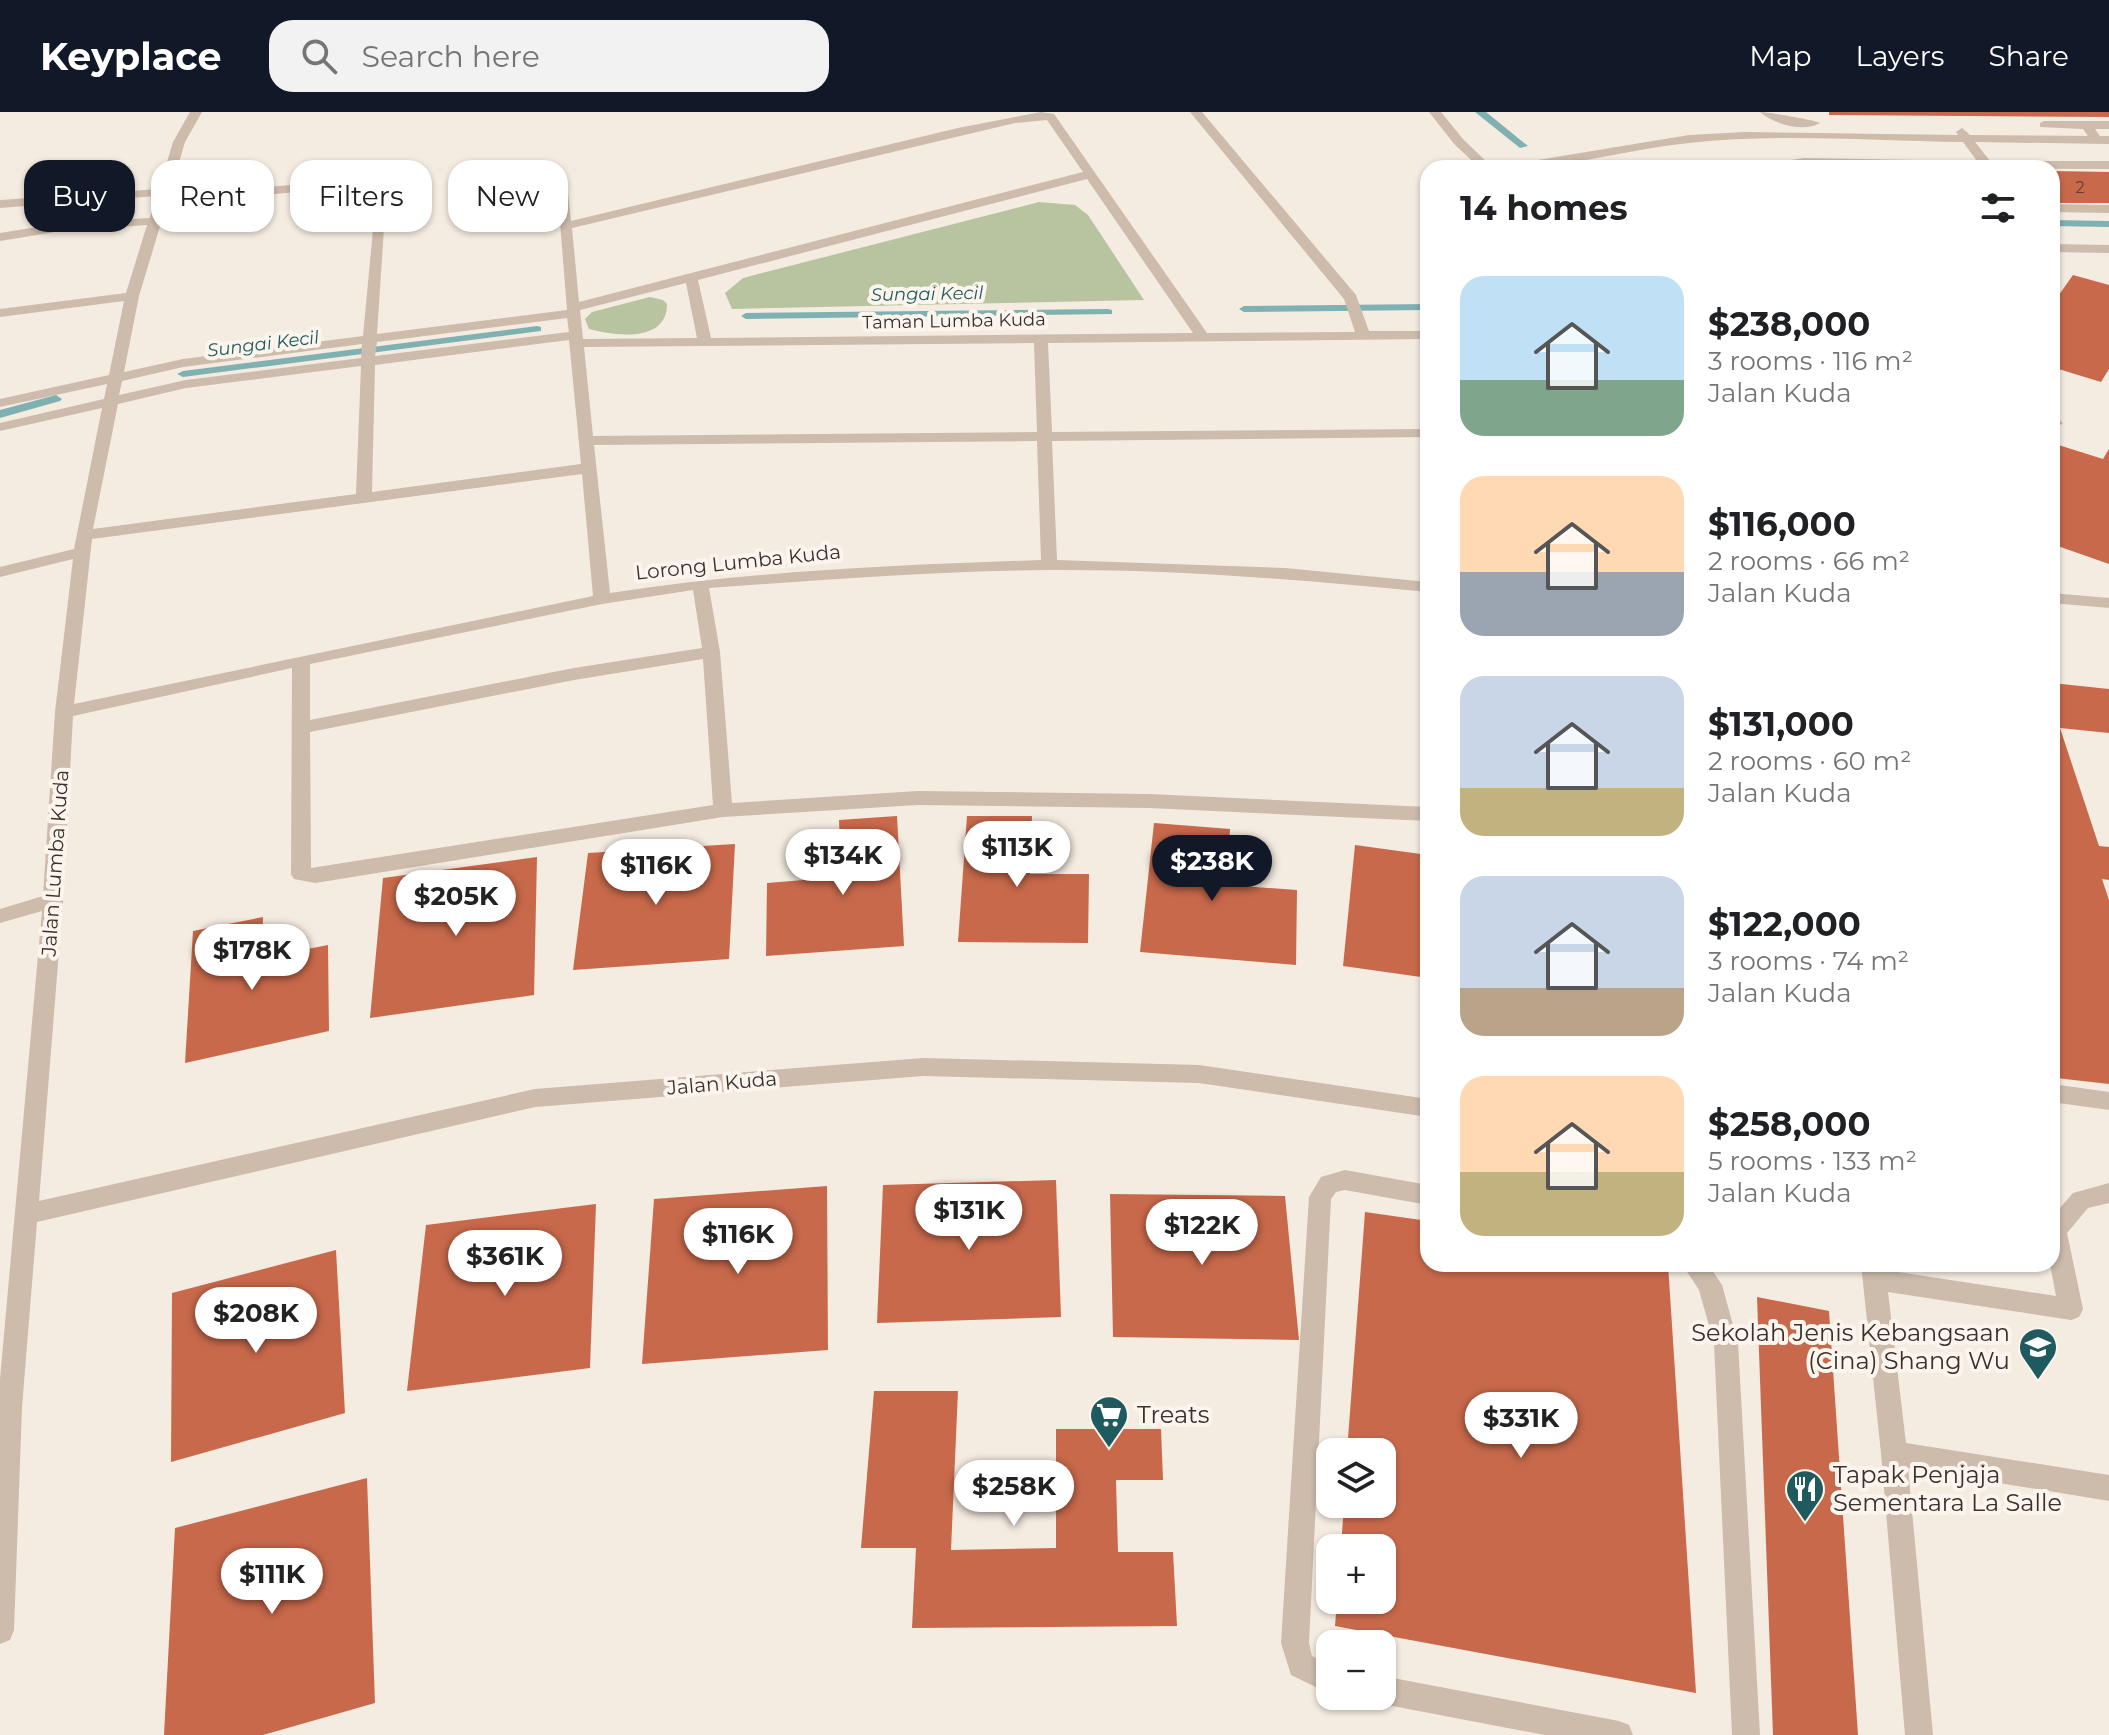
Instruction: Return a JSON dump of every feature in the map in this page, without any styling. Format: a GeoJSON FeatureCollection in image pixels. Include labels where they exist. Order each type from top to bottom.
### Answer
{"type":"FeatureCollection","features":[{"type":"Feature","properties":{"kind":"street","name":"Jalan Lumba Kuda"},"geometry":{"type":"LineString","coordinates":[[174,160],[179,142],[196,112]]}},
{"type":"Feature","properties":{"kind":"street"},"geometry":{"type":"LineString","coordinates":[[1196,112],[1351,298],[1363,335]]}},
{"type":"Feature","properties":{"kind":"street"},"geometry":{"type":"LineString","coordinates":[[1435,112],[1478,160]]}},
{"type":"Feature","properties":{"kind":"street"},"geometry":{"type":"LineString","coordinates":[[1766,112],[1780,121],[1822,123]]}},
{"type":"Feature","properties":{"kind":"street"},"geometry":{"type":"LineString","coordinates":[[568,225],[972,129],[1049,114],[1203,337]]}},
{"type":"Feature","properties":{"kind":"street"},"geometry":{"type":"LineString","coordinates":[[1970,124],[1956,124],[1982,160]]}},
{"type":"Feature","properties":{"kind":"street"},"geometry":{"type":"LineString","coordinates":[[2028,125],[2109,125]]}},
{"type":"Feature","properties":{"kind":"street"},"geometry":{"type":"LineString","coordinates":[[2086,125],[2103,140],[2109,154]]}},
{"type":"Feature","properties":{"kind":"street"},"geometry":{"type":"LineString","coordinates":[[1562,160],[1689,139],[1745,136],[2103,140]]}},
{"type":"Feature","properties":{"kind":"street"},"geometry":{"type":"LineString","coordinates":[[2060,165],[2109,165]]}},
{"type":"Feature","properties":{"kind":"street"},"geometry":{"type":"LineString","coordinates":[[0,403],[183,363],[371,341],[573,310],[1090,174]]}},
{"type":"Feature","properties":{"kind":"street"},"geometry":{"type":"LineString","coordinates":[[274,189],[378,182],[383,185],[368,360],[364,498]]}},
{"type":"Feature","properties":{"kind":"street"},"geometry":{"type":"LineString","coordinates":[[0,204],[151,197]]}},
{"type":"Feature","properties":{"kind":"street"},"geometry":{"type":"LineString","coordinates":[[2060,208],[2109,209]]}},
{"type":"Feature","properties":{"kind":"street"},"geometry":{"type":"LineString","coordinates":[[0,237],[61,227],[151,221]]}},
{"type":"Feature","properties":{"kind":"street","name":"Jalan Lumba Kuda"},"geometry":{"type":"LineString","coordinates":[[0,1630],[5,1409],[27,1214],[53,901],[64,712],[84,544],[132,296],[152,232]]}},
{"type":"Feature","properties":{"kind":"street"},"geometry":{"type":"LineString","coordinates":[[566,232],[602,599]]}},
{"type":"Feature","properties":{"kind":"street"},"geometry":{"type":"LineString","coordinates":[[2060,248],[2109,249]]}},
{"type":"Feature","properties":{"kind":"street"},"geometry":{"type":"LineString","coordinates":[[691,277],[705,342]]}},
{"type":"Feature","properties":{"kind":"street"},"geometry":{"type":"LineString","coordinates":[[0,313],[132,296]]}},
{"type":"Feature","properties":{"kind":"street","name":"Taman Lumba Kuda"},"geometry":{"type":"LineString","coordinates":[[0,427],[186,384],[368,360],[576,339],[705,342],[1420,335]]}},
{"type":"Feature","properties":{"kind":"street"},"geometry":{"type":"LineString","coordinates":[[1041,339],[1049,565]]}},
{"type":"Feature","properties":{"kind":"street"},"geometry":{"type":"LineString","coordinates":[[587,441],[1420,433]]}},
{"type":"Feature","properties":{"kind":"street"},"geometry":{"type":"LineString","coordinates":[[0,572],[84,544],[364,498],[589,468]]}},
{"type":"Feature","properties":{"kind":"street","name":"Lorong Lumba Kuda"},"geometry":{"type":"LineString","coordinates":[[64,712],[602,599],[700,584],[877,571],[1049,565],[1285,573],[1420,586]]}},
{"type":"Feature","properties":{"kind":"street"},"geometry":{"type":"LineString","coordinates":[[700,584],[711,652],[723,810]]}},
{"type":"Feature","properties":{"kind":"street"},"geometry":{"type":"LineString","coordinates":[[2060,599],[2109,603]]}},
{"type":"Feature","properties":{"kind":"street"},"geometry":{"type":"LineString","coordinates":[[301,728],[574,674],[711,652]]}},
{"type":"Feature","properties":{"kind":"street"},"geometry":{"type":"LineString","coordinates":[[301,660],[301,874],[315,876],[723,810],[918,798],[1149,801],[1420,814]]}},
{"type":"Feature","properties":{"kind":"street"},"geometry":{"type":"LineString","coordinates":[[0,916],[53,901]]}},
{"type":"Feature","properties":{"kind":"street","name":"Jalan Kuda"},"geometry":{"type":"LineString","coordinates":[[27,1214],[535,1098],[923,1067],[1199,1074],[1420,1107]]}},
{"type":"Feature","properties":{"kind":"street"},"geometry":{"type":"LineString","coordinates":[[2060,1094],[2109,1101]]}},
{"type":"Feature","properties":{"kind":"street"},"geometry":{"type":"LineString","coordinates":[[1316,1673],[1301,1665],[1295,1643],[1320,1197],[1329,1184],[1345,1180],[1420,1194]]}},
{"type":"Feature","properties":{"kind":"street"},"geometry":{"type":"LineString","coordinates":[[2060,1224],[2081,1200],[2109,1193]]}},
{"type":"Feature","properties":{"kind":"street"},"geometry":{"type":"LineString","coordinates":[[1919,1735],[1874,1272],[2071,1309],[2060,1255]]}},
{"type":"Feature","properties":{"kind":"street"},"geometry":{"type":"LineString","coordinates":[[1700,1272],[1710,1285],[1726,1343],[1746,1735]]}},
{"type":"Feature","properties":{"kind":"street"},"geometry":{"type":"LineString","coordinates":[[1894,1453],[1977,1469],[2109,1488]]}},
{"type":"Feature","properties":{"kind":"street"},"geometry":{"type":"LineString","coordinates":[[1396,1693],[1619,1735]]}},
{"type":"Feature","properties":{"kind":"green space"},"geometry":{"type":"Polygon","coordinates":[[[1039,202],[1075,205],[1088,215],[1144,300],[732,309],[725,293],[743,278],[1039,202]]]}},
{"type":"Feature","properties":{"kind":"green space"},"geometry":{"type":"Polygon","coordinates":[[[650,297],[667,304],[665,317],[649,331],[613,334],[589,329],[585,319],[592,312],[650,297]]]}},
{"type":"Feature","properties":{"kind":"building"},"geometry":{"type":"Polygon","coordinates":[[[1829,112],[2109,112],[2109,117],[1829,115],[1829,112]]]}},
{"type":"Feature","properties":{"kind":"building"},"geometry":{"type":"Polygon","coordinates":[[[2060,171],[2109,172],[2109,203],[2060,203],[2060,171]]]}},
{"type":"Feature","properties":{"kind":"building"},"geometry":{"type":"Polygon","coordinates":[[[2073,275],[2109,285],[2109,369],[2101,382],[2060,369],[2060,293],[2073,275]]]}},
{"type":"Feature","properties":{"kind":"building"},"geometry":{"type":"Polygon","coordinates":[[[2060,446],[2103,459],[2109,449],[2109,564],[2060,547],[2060,446]]]}},
{"type":"Feature","properties":{"kind":"building"},"geometry":{"type":"Polygon","coordinates":[[[2060,684],[2109,689],[2109,733],[2060,728],[2060,684]]]}},
{"type":"Feature","properties":{"kind":"building"},"geometry":{"type":"Polygon","coordinates":[[[2060,728],[2099,846],[2109,847],[2109,880],[2102,879],[2109,900],[2109,1084],[2060,1078],[2060,728]]]}},
{"type":"Feature","properties":{"kind":"building"},"geometry":{"type":"Polygon","coordinates":[[[897,816],[904,946],[766,956],[767,883],[841,877],[839,820],[897,816]]]}},
{"type":"Feature","properties":{"kind":"building"},"geometry":{"type":"Polygon","coordinates":[[[967,816],[1032,816],[1030,874],[1089,874],[1088,943],[958,942],[967,816]]]}},
{"type":"Feature","properties":{"kind":"building"},"geometry":{"type":"Polygon","coordinates":[[[1154,823],[1230,829],[1227,885],[1297,890],[1296,965],[1140,952],[1154,823]]]}},
{"type":"Feature","properties":{"kind":"building"},"geometry":{"type":"Polygon","coordinates":[[[735,844],[729,959],[573,970],[588,853],[735,844]]]}},
{"type":"Feature","properties":{"kind":"building"},"geometry":{"type":"Polygon","coordinates":[[[1355,845],[1420,854],[1420,977],[1343,966],[1355,845]]]}},
{"type":"Feature","properties":{"kind":"building"},"geometry":{"type":"Polygon","coordinates":[[[537,857],[534,995],[370,1018],[383,878],[537,857]]]}},
{"type":"Feature","properties":{"kind":"building"},"geometry":{"type":"Polygon","coordinates":[[[263,917],[262,958],[328,945],[329,1031],[185,1063],[193,931],[263,917]]]}},
{"type":"Feature","properties":{"kind":"building"},"geometry":{"type":"Polygon","coordinates":[[[1056,1180],[1061,1317],[877,1323],[883,1185],[1056,1180]]]}},
{"type":"Feature","properties":{"kind":"building"},"geometry":{"type":"Polygon","coordinates":[[[827,1186],[828,1350],[642,1364],[654,1199],[827,1186]]]}},
{"type":"Feature","properties":{"kind":"building"},"geometry":{"type":"Polygon","coordinates":[[[1110,1194],[1285,1196],[1299,1340],[1113,1337],[1110,1194]]]}},
{"type":"Feature","properties":{"kind":"building"},"geometry":{"type":"Polygon","coordinates":[[[596,1204],[590,1368],[407,1391],[426,1225],[596,1204]]]}},
{"type":"Feature","properties":{"kind":"building"},"geometry":{"type":"Polygon","coordinates":[[[1365,1212],[1420,1220],[1420,1272],[1669,1272],[1696,1693],[1396,1637],[1396,1630],[1357,1630],[1335,1626],[1336,1614],[1396,1614],[1396,1534],[1342,1534],[1343,1518],[1396,1518],[1396,1438],[1348,1438],[1365,1212]]]}},
{"type":"Feature","properties":{"kind":"building"},"geometry":{"type":"Polygon","coordinates":[[[336,1250],[345,1413],[171,1462],[172,1293],[336,1250]]]}},
{"type":"Feature","properties":{"kind":"building","name":"Tapak Penjaja Sementara La Salle"},"geometry":{"type":"Polygon","coordinates":[[[1757,1297],[1829,1311],[1858,1735],[1773,1735],[1757,1297]]]}},
{"type":"Feature","properties":{"kind":"building"},"geometry":{"type":"Polygon","coordinates":[[[874,1391],[958,1391],[951,1550],[1056,1548],[1056,1429],[1161,1429],[1163,1480],[1116,1480],[1118,1552],[1173,1552],[1177,1626],[912,1628],[916,1548],[861,1548],[874,1391]]]}},
{"type":"Feature","properties":{"kind":"building"},"geometry":{"type":"Polygon","coordinates":[[[367,1478],[375,1703],[263,1735],[164,1735],[175,1528],[367,1478]]]}},
{"type":"Feature","properties":{"kind":"waterway","name":"Sungai Kecil"},"geometry":{"type":"LineString","coordinates":[[1480,112],[1523,146]]}},
{"type":"Feature","properties":{"kind":"waterway","name":"Sungai Kecil"},"geometry":{"type":"LineString","coordinates":[[2060,223],[2109,224]]}},
{"type":"Feature","properties":{"kind":"waterway","name":"Sungai Kecil"},"geometry":{"type":"LineString","coordinates":[[1244,309],[1420,307]]}},
{"type":"Feature","properties":{"kind":"waterway","name":"Sungai Kecil"},"geometry":{"type":"LineString","coordinates":[[746,316],[1108,312]]}},
{"type":"Feature","properties":{"kind":"waterway","name":"Sungai Kecil"},"geometry":{"type":"LineString","coordinates":[[183,374],[537,329]]}},
{"type":"Feature","properties":{"kind":"waterway","name":"Sungai Kecil"},"geometry":{"type":"LineString","coordinates":[[0,414],[56,399]]}},
{"type":"Feature","properties":{"kind":"place","name":"Sekolah Jenis Kebangsaan (Cina) Shang Wu"},"geometry":{"type":"Point","coordinates":[2038,1381]}},
{"type":"Feature","properties":{"kind":"place","name":"Treats"},"geometry":{"type":"Point","coordinates":[1109,1449]}},
{"type":"Feature","properties":{"kind":"place","name":"Tapak Penjaja Sementara La Salle"},"geometry":{"type":"Point","coordinates":[1805,1523]}}]}
